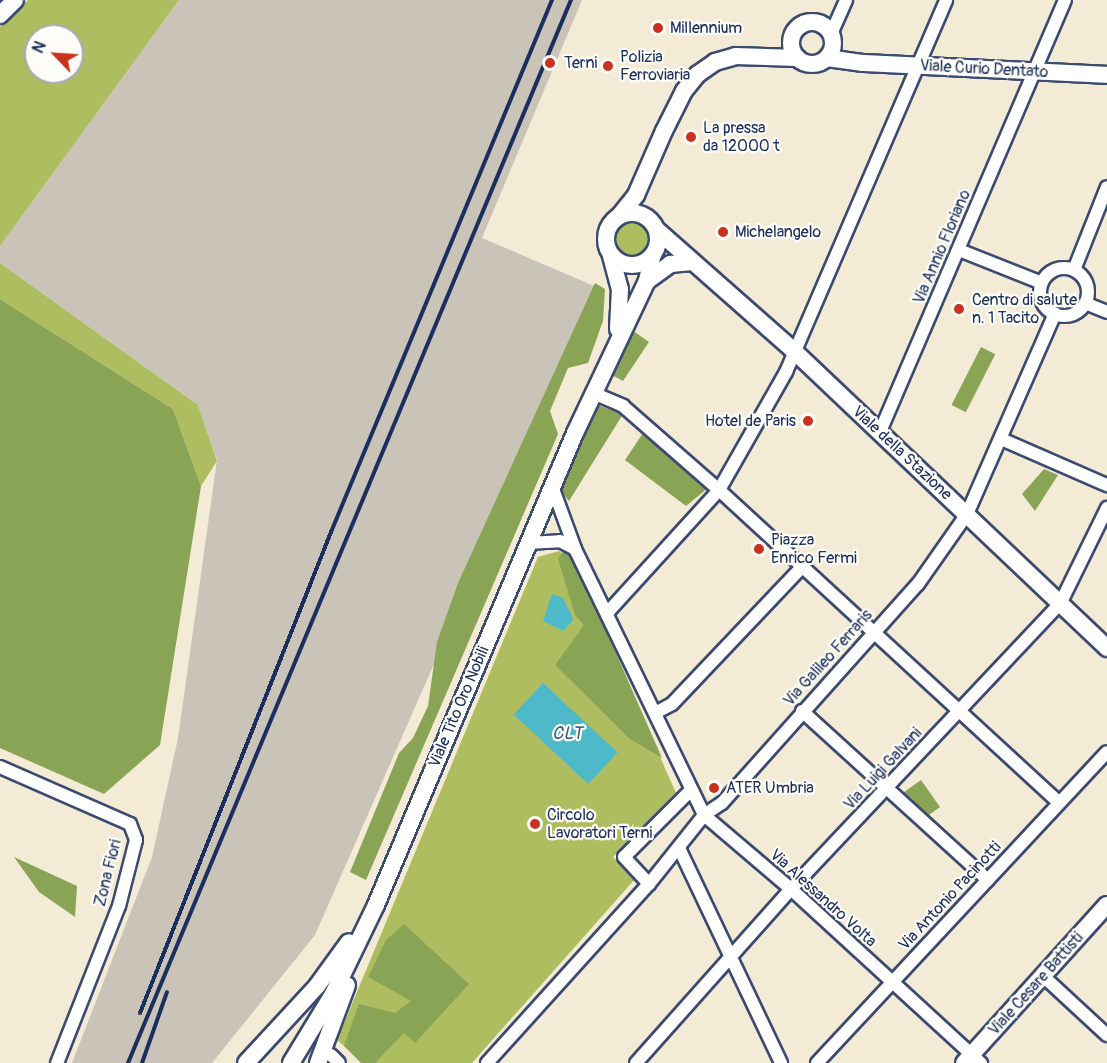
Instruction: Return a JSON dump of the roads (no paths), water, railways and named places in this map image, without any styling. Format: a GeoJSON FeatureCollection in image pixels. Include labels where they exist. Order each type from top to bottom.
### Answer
{"type":"FeatureCollection","features":[{"type":"Feature","properties":{"kind":"street"},"geometry":{"type":"LineString","coordinates":[[0,15],[15,0]]}},
{"type":"Feature","properties":{"kind":"street"},"geometry":{"type":"LineString","coordinates":[[830,45],[846,0]]}},
{"type":"Feature","properties":{"kind":"street"},"geometry":{"type":"LineString","coordinates":[[608,612],[719,490],[786,372],[793,350],[946,0]]}},
{"type":"Feature","properties":{"kind":"street","name":"Via Annio Floriano"},"geometry":{"type":"LineString","coordinates":[[879,434],[1065,0]]}},
{"type":"Feature","properties":{"kind":"street","name":"Viale Curio Dentato"},"geometry":{"type":"LineString","coordinates":[[756,58],[792,36],[799,26],[809,22],[824,26],[830,45],[862,63],[1107,75]]}},
{"type":"Feature","properties":{"kind":"street"},"geometry":{"type":"LineString","coordinates":[[792,36],[790,44],[797,58]]}},
{"type":"Feature","properties":{"kind":"street","name":"Viale Curio Dentato"},"geometry":{"type":"LineString","coordinates":[[650,169],[684,92],[706,68],[736,56],[797,58],[808,64],[830,45]]}},
{"type":"Feature","properties":{"kind":"street"},"geometry":{"type":"LineString","coordinates":[[650,169],[647,196],[658,244],[652,257],[636,266],[618,262],[611,256],[606,233],[650,169]]}},
{"type":"Feature","properties":{"kind":"street"},"geometry":{"type":"LineString","coordinates":[[1074,270],[1107,187]]}},
{"type":"Feature","properties":{"kind":"street"},"geometry":{"type":"LineString","coordinates":[[620,215],[637,213],[654,225]]}},
{"type":"Feature","properties":{"kind":"street","name":"Viale della Stazione"},"geometry":{"type":"LineString","coordinates":[[654,225],[793,350],[1107,648]]}},
{"type":"Feature","properties":{"kind":"street"},"geometry":{"type":"LineString","coordinates":[[959,250],[1042,283]]}},
{"type":"Feature","properties":{"kind":"street","name":"Viale Tito Oro Nobili"},"geometry":{"type":"LineString","coordinates":[[611,256],[621,314],[615,345]]}},
{"type":"Feature","properties":{"kind":"street","name":"Viale Tito Oro Nobili"},"geometry":{"type":"LineString","coordinates":[[291,1063],[333,994],[376,905],[527,543],[593,393],[647,281],[652,257]]}},
{"type":"Feature","properties":{"kind":"street"},"geometry":{"type":"LineString","coordinates":[[647,281],[670,264],[693,262]]}},
{"type":"Feature","properties":{"kind":"street"},"geometry":{"type":"LineString","coordinates":[[1074,270],[1088,288],[1086,303],[1074,314],[1055,314],[1041,299],[1042,283],[1052,271],[1074,270]]}},
{"type":"Feature","properties":{"kind":"street"},"geometry":{"type":"LineString","coordinates":[[1086,303],[1107,312]]}},
{"type":"Feature","properties":{"kind":"street","name":"Via Galileo Ferraris"},"geometry":{"type":"LineString","coordinates":[[487,1063],[649,884],[704,815],[722,803],[918,584],[967,514],[1055,314]]}},
{"type":"Feature","properties":{"kind":"street"},"geometry":{"type":"LineString","coordinates":[[593,393],[623,406],[719,490],[960,709],[1059,803]]}},
{"type":"Feature","properties":{"kind":"street"},"geometry":{"type":"LineString","coordinates":[[1001,440],[1107,485]]}},
{"type":"Feature","properties":{"kind":"street","name":"Via Alessandro Volta"},"geometry":{"type":"LineString","coordinates":[[552,486],[575,549],[608,612],[690,791],[704,815],[791,889],[972,1060]]}},
{"type":"Feature","properties":{"kind":"street","name":"Via Luigi Galvani"},"geometry":{"type":"LineString","coordinates":[[636,1063],[791,889],[888,789],[1061,602],[1107,508]]}},
{"type":"Feature","properties":{"kind":"street"},"geometry":{"type":"LineString","coordinates":[[527,543],[560,541],[575,549]]}},
{"type":"Feature","properties":{"kind":"street"},"geometry":{"type":"LineString","coordinates":[[655,713],[672,704],[802,567]]}},
{"type":"Feature","properties":{"kind":"street"},"geometry":{"type":"LineString","coordinates":[[802,711],[988,880]]}},
{"type":"Feature","properties":{"kind":"street","name":"Via Antonio Pacinotti"},"geometry":{"type":"LineString","coordinates":[[817,1063],[1107,752]]}},
{"type":"Feature","properties":{"kind":"street","name":"Zona Fiori"},"geometry":{"type":"LineString","coordinates":[[0,767],[130,824],[136,840],[119,906],[57,1063]]}},
{"type":"Feature","properties":{"kind":"street"},"geometry":{"type":"LineString","coordinates":[[649,884],[624,857],[690,791]]}},
{"type":"Feature","properties":{"kind":"street"},"geometry":{"type":"LineString","coordinates":[[679,848],[781,1063]]}},
{"type":"Feature","properties":{"kind":"street"},"geometry":{"type":"LineString","coordinates":[[329,1060],[376,905]]}},
{"type":"Feature","properties":{"kind":"street"},"geometry":{"type":"LineString","coordinates":[[246,1063],[317,986],[376,905]]}},
{"type":"Feature","properties":{"kind":"street","name":"Viale Cesare Battisti"},"geometry":{"type":"LineString","coordinates":[[972,1060],[1107,905]]}},
{"type":"Feature","properties":{"kind":"street"},"geometry":{"type":"LineString","coordinates":[[1043,976],[1107,1035]]}},
{"type":"Feature","properties":{"kind":"water"},"geometry":{"type":"Polygon","coordinates":[[[552,594],[563,598],[573,620],[563,631],[543,621],[552,594]]]}},
{"type":"Feature","properties":{"kind":"water","name":"CLT"},"geometry":{"type":"Polygon","coordinates":[[[543,683],[618,753],[588,784],[514,714],[543,683]]]}},
{"type":"Feature","properties":{"kind":"railway"},"geometry":{"type":"LineString","coordinates":[[140,1013],[331,532],[552,0]]}},
{"type":"Feature","properties":{"kind":"railway"},"geometry":{"type":"LineString","coordinates":[[128,1063],[571,0]]}},
{"type":"Feature","properties":{"kind":"railway"},"geometry":{"type":"LineString","coordinates":[[142,1063],[167,992]]}},
{"type":"Feature","properties":{"kind":"place","name":"Millennium"},"geometry":{"type":"Point","coordinates":[658,28]}},
{"type":"Feature","properties":{"kind":"place","name":"Terni"},"geometry":{"type":"Point","coordinates":[550,63]}},
{"type":"Feature","properties":{"kind":"place","name":"Polizia Ferroviaria"},"geometry":{"type":"Point","coordinates":[608,66]}},
{"type":"Feature","properties":{"kind":"place","name":"La pressa da 12000 t"},"geometry":{"type":"Point","coordinates":[691,137]}},
{"type":"Feature","properties":{"kind":"place","name":"Michelangelo"},"geometry":{"type":"Point","coordinates":[723,232]}},
{"type":"Feature","properties":{"kind":"place","name":"Centro di salute n. 1 Tacito"},"geometry":{"type":"Point","coordinates":[959,309]}},
{"type":"Feature","properties":{"kind":"place","name":"Hotel de Paris"},"geometry":{"type":"Point","coordinates":[808,421]}},
{"type":"Feature","properties":{"kind":"place","name":"Piazza Enrico Fermi"},"geometry":{"type":"Point","coordinates":[759,549]}},
{"type":"Feature","properties":{"kind":"place","name":"ATER Umbria"},"geometry":{"type":"Point","coordinates":[714,788]}},
{"type":"Feature","properties":{"kind":"place","name":"Circolo Lavoratori Terni"},"geometry":{"type":"Point","coordinates":[535,824]}}]}
